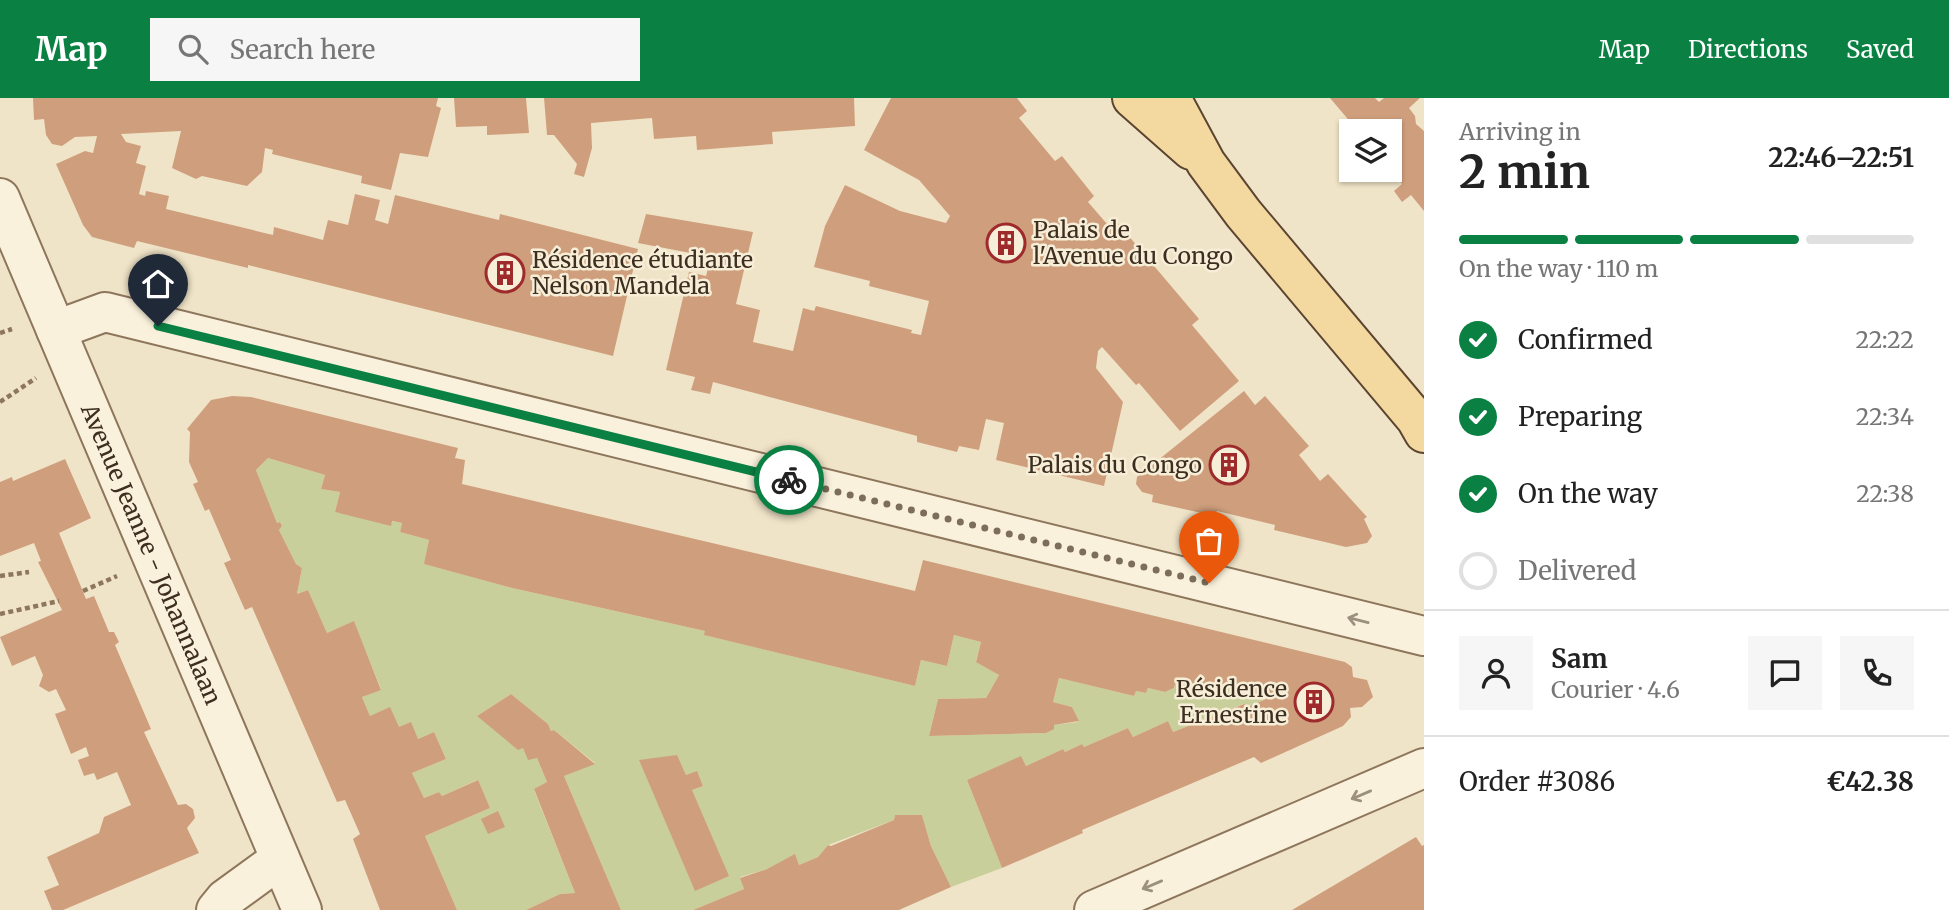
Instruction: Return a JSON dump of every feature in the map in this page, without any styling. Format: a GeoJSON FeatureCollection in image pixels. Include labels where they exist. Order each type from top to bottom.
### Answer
{"type":"FeatureCollection","features":[{"type":"Feature","properties":{"kind":"main road"},"geometry":{"type":"LineString","coordinates":[[1132,98],[1206,163]]}},
{"type":"Feature","properties":{"kind":"main road"},"geometry":{"type":"LineString","coordinates":[[1174,100],[1206,163],[1243,213],[1421,425]]}},
{"type":"Feature","properties":{"kind":"street","name":"Avenue Jeanne - Johannalaan"},"geometry":{"type":"LineString","coordinates":[[0,198],[302,910]]}},
{"type":"Feature","properties":{"kind":"street"},"geometry":{"type":"LineString","coordinates":[[56,330],[104,312],[1424,636]]}},
{"type":"Feature","properties":{"kind":"street"},"geometry":{"type":"LineString","coordinates":[[1094,910],[1424,768]]}},
{"type":"Feature","properties":{"kind":"street"},"geometry":{"type":"LineString","coordinates":[[216,910],[225,899],[280,859]]}},
{"type":"Feature","properties":{"kind":"path"},"geometry":{"type":"LineString","coordinates":[[0,333],[16,327]]}},
{"type":"Feature","properties":{"kind":"path"},"geometry":{"type":"LineString","coordinates":[[0,402],[37,378]]}},
{"type":"Feature","properties":{"kind":"path"},"geometry":{"type":"LineString","coordinates":[[0,576],[29,572]]}},
{"type":"Feature","properties":{"kind":"path"},"geometry":{"type":"LineString","coordinates":[[83,591],[122,573]]}},
{"type":"Feature","properties":{"kind":"path"},"geometry":{"type":"LineString","coordinates":[[0,614],[59,601]]}},
{"type":"Feature","properties":{"kind":"green space"},"geometry":{"type":"Polygon","coordinates":[[[268,458],[325,475],[321,489],[340,492],[335,512],[402,523],[400,532],[429,540],[425,564],[512,588],[705,631],[705,635],[915,686],[921,660],[947,666],[954,635],[981,642],[976,661],[999,675],[986,698],[938,699],[929,736],[1046,733],[1054,725],[1078,722],[1072,707],[1053,702],[1059,678],[1134,696],[1136,691],[1146,693],[1148,688],[1165,692],[1174,688],[1176,680],[1180,679],[1212,690],[1214,685],[1259,696],[1266,693],[1266,699],[1248,707],[1243,704],[1173,732],[1168,721],[1133,737],[1128,728],[1084,747],[1082,744],[1065,752],[1063,749],[1026,766],[1021,757],[967,780],[1002,868],[951,887],[931,846],[922,815],[895,815],[894,820],[828,845],[818,857],[799,865],[795,855],[767,869],[740,877],[744,889],[693,910],[621,910],[564,776],[595,763],[554,730],[551,731],[548,724],[511,694],[477,716],[537,758],[547,782],[534,790],[575,893],[560,894],[526,910],[457,910],[425,836],[490,808],[477,780],[442,796],[439,792],[424,798],[412,773],[446,759],[434,732],[418,739],[370,716],[362,697],[381,689],[354,622],[327,633],[308,590],[297,594],[302,568],[296,564],[279,530],[282,526],[280,522],[277,523],[256,470],[268,458]],[[677,755],[728,875],[692,790],[703,786],[697,772],[686,775],[677,755]]]}},
{"type":"Feature","properties":{"kind":"building"},"geometry":{"type":"Polygon","coordinates":[[[33,98],[438,98],[436,106],[441,108],[428,157],[400,153],[391,190],[361,183],[362,176],[272,154],[273,150],[265,148],[262,172],[247,186],[202,176],[196,179],[172,168],[181,131],[121,134],[126,142],[141,146],[136,163],[146,166],[139,194],[145,196],[146,191],[169,196],[166,209],[273,235],[274,227],[323,240],[328,220],[348,225],[355,194],[380,200],[375,220],[388,224],[395,195],[499,220],[500,214],[638,249],[613,356],[248,265],[248,268],[137,241],[134,248],[92,237],[83,225],[56,164],[85,151],[93,153],[97,136],[75,137],[62,146],[52,144],[46,135],[44,119],[34,120],[33,98]]]}},
{"type":"Feature","properties":{"kind":"building"},"geometry":{"type":"Polygon","coordinates":[[[454,98],[526,98],[529,133],[487,135],[487,126],[456,127],[454,98]]]}},
{"type":"Feature","properties":{"kind":"building"},"geometry":{"type":"Polygon","coordinates":[[[544,98],[854,98],[855,126],[772,132],[773,144],[697,150],[696,136],[654,139],[652,118],[591,123],[592,148],[584,177],[574,174],[577,164],[554,135],[547,135],[544,98]]]}},
{"type":"Feature","properties":{"kind":"building"},"geometry":{"type":"Polygon","coordinates":[[[891,98],[1017,98],[1027,111],[1019,118],[1055,161],[1062,156],[1094,196],[1088,202],[1108,225],[1116,221],[1199,319],[1192,325],[1239,381],[1180,431],[1139,383],[1136,385],[1102,347],[1098,351],[1096,368],[1123,402],[1104,486],[996,460],[1004,423],[986,419],[979,450],[959,446],[957,452],[917,442],[917,436],[713,382],[710,394],[691,390],[695,377],[666,370],[689,272],[706,276],[709,265],[720,267],[722,259],[638,243],[646,214],[753,232],[736,304],[760,310],[753,342],[793,351],[803,308],[814,311],[816,306],[912,330],[911,333],[921,335],[929,301],[869,286],[870,281],[814,267],[825,226],[845,185],[900,211],[946,223],[950,216],[919,180],[864,150],[891,98]]]}},
{"type":"Feature","properties":{"kind":"building"},"geometry":{"type":"Polygon","coordinates":[[[1330,98],[1375,98],[1379,102],[1384,98],[1420,98],[1409,108],[1415,116],[1416,124],[1424,131],[1424,211],[1411,195],[1402,202],[1394,191],[1402,184],[1402,119],[1348,119],[1330,98]]]}},
{"type":"Feature","properties":{"kind":"building","name":"Palais du Congo"},"geometry":{"type":"Polygon","coordinates":[[[1244,391],[1255,405],[1265,396],[1309,446],[1299,455],[1320,481],[1328,474],[1367,517],[1364,519],[1372,536],[1367,543],[1346,547],[1274,530],[1275,525],[1217,511],[1215,516],[1152,502],[1153,495],[1142,492],[1136,484],[1137,477],[1244,391]]]}},
{"type":"Feature","properties":{"kind":"building"},"geometry":{"type":"Polygon","coordinates":[[[232,396],[251,397],[458,448],[455,458],[465,460],[462,484],[915,591],[923,560],[1345,662],[1352,667],[1353,677],[1367,680],[1373,697],[1362,707],[1350,708],[1351,717],[1343,726],[1261,763],[1254,757],[1082,830],[1083,833],[1002,868],[967,780],[1021,756],[1026,766],[1063,749],[1065,752],[1082,744],[1084,747],[1128,728],[1133,737],[1168,721],[1173,732],[1244,704],[1248,707],[1266,699],[1266,693],[1259,696],[1214,685],[1213,690],[1180,679],[1180,682],[1176,680],[1174,688],[1165,692],[1148,688],[1146,693],[1136,691],[1134,696],[1059,678],[1053,702],[1072,707],[1079,721],[1054,725],[1054,729],[1046,733],[929,736],[938,699],[986,698],[999,675],[976,662],[981,642],[954,635],[947,666],[921,660],[915,686],[704,635],[705,631],[512,588],[424,564],[429,540],[400,532],[402,523],[392,521],[391,526],[335,512],[340,492],[321,489],[325,475],[268,458],[256,470],[277,523],[280,522],[282,526],[279,530],[296,564],[302,568],[297,594],[308,590],[327,633],[354,621],[381,690],[362,697],[370,716],[390,707],[399,727],[411,722],[418,739],[434,732],[446,759],[412,773],[424,798],[439,792],[442,796],[478,780],[490,808],[425,836],[457,910],[380,910],[353,839],[360,834],[345,800],[337,802],[252,607],[245,610],[224,563],[231,560],[209,509],[205,511],[193,484],[198,482],[189,462],[190,432],[187,429],[211,400],[232,396]]]}},
{"type":"Feature","properties":{"kind":"building"},"geometry":{"type":"Polygon","coordinates":[[[65,459],[91,518],[59,533],[86,599],[94,596],[109,632],[114,632],[119,642],[115,645],[151,729],[144,732],[178,805],[186,804],[193,809],[195,818],[187,828],[199,853],[63,910],[52,910],[44,891],[59,885],[47,857],[99,833],[104,817],[131,805],[117,772],[97,780],[94,773],[84,776],[78,760],[89,756],[86,747],[71,754],[55,714],[66,710],[56,689],[49,692],[39,686],[43,675],[35,656],[12,666],[0,637],[62,610],[38,562],[41,561],[34,543],[0,556],[0,482],[12,477],[13,481],[65,459]]]}},
{"type":"Feature","properties":{"kind":"building"},"geometry":{"type":"Polygon","coordinates":[[[511,694],[548,724],[551,731],[554,730],[595,764],[564,776],[621,910],[526,910],[560,894],[575,893],[534,789],[547,782],[537,758],[528,760],[523,748],[518,750],[477,716],[511,694]]]}},
{"type":"Feature","properties":{"kind":"building"},"geometry":{"type":"Polygon","coordinates":[[[677,755],[686,775],[697,771],[703,786],[692,790],[729,876],[695,891],[639,760],[677,755]]]}},
{"type":"Feature","properties":{"kind":"building"},"geometry":{"type":"Polygon","coordinates":[[[498,811],[505,827],[488,834],[481,819],[498,811]]]}},
{"type":"Feature","properties":{"kind":"building"},"geometry":{"type":"Polygon","coordinates":[[[895,815],[922,815],[931,846],[951,887],[899,910],[693,910],[744,889],[740,878],[767,869],[795,854],[799,865],[818,857],[828,845],[894,820],[895,815]]]}},
{"type":"Feature","properties":{"kind":"building"},"geometry":{"type":"Polygon","coordinates":[[[1416,837],[1422,846],[1424,845],[1424,910],[1292,910],[1416,837]]]}},
{"type":"Feature","properties":{"kind":"way so far"},"geometry":{"type":"LineString","coordinates":[[789,480],[1209,583]]}},
{"type":"Feature","properties":{"kind":"place","name":"Palais de l'Avenue du Congo"},"geometry":{"type":"Point","coordinates":[1006,243]}},
{"type":"Feature","properties":{"kind":"place","name":"Résidence étudiante Nelson Mandela"},"geometry":{"type":"Point","coordinates":[505,273]}},
{"type":"Feature","properties":{"kind":"place","name":"Palais du Congo"},"geometry":{"type":"Point","coordinates":[1229,465]}},
{"type":"Feature","properties":{"kind":"place","name":"Résidence Ernestine"},"geometry":{"type":"Point","coordinates":[1314,702]}},
{"type":"Feature","properties":{"kind":"route"},"geometry":{"type":"LineString","coordinates":[[158,326],[789,480]]}}]}
